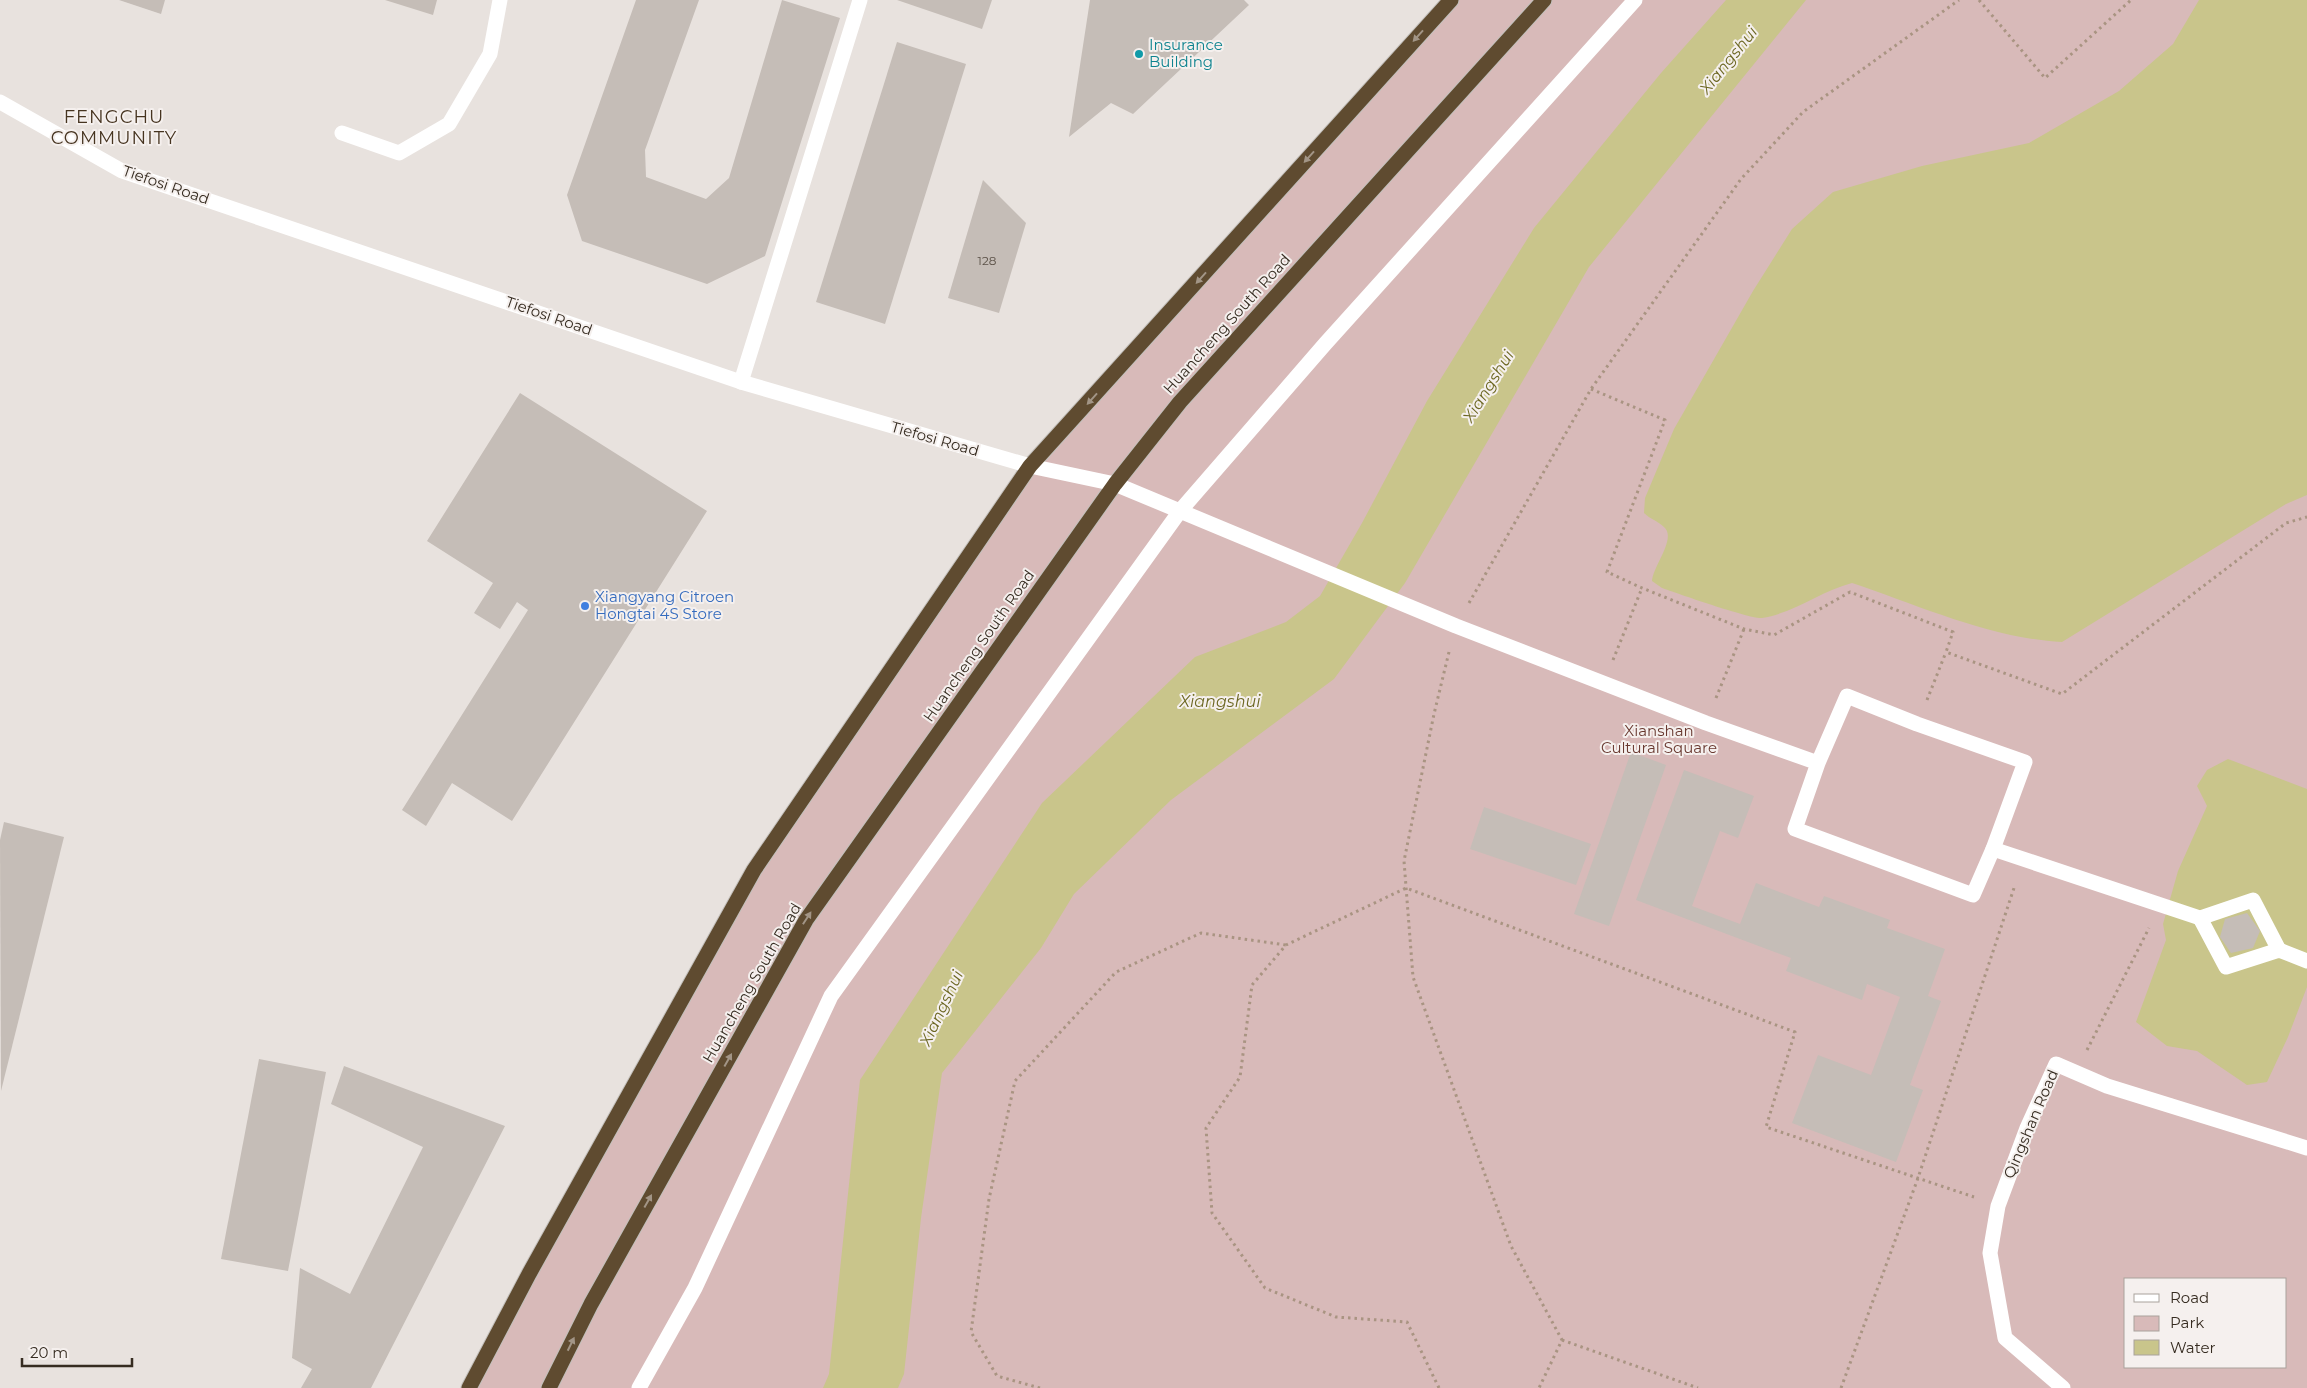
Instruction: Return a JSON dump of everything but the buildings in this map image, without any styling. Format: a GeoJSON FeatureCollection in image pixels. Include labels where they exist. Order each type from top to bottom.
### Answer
{"type":"FeatureCollection","features":[{"type":"Feature","properties":{"kind":"highway"},"geometry":{"type":"LineString","coordinates":[[469,1388],[529,1274],[754,870],[1030,466],[1451,0]]}},
{"type":"Feature","properties":{"kind":"highway","name":"Huancheng South Road"},"geometry":{"type":"LineString","coordinates":[[549,1388],[591,1304],[806,920],[1115,484],[1180,402],[1544,0]]}},
{"type":"Feature","properties":{"kind":"street"},"geometry":{"type":"LineString","coordinates":[[342,134],[399,153],[449,124],[490,54],[500,0]]}},
{"type":"Feature","properties":{"kind":"street"},"geometry":{"type":"LineString","coordinates":[[741,382],[860,0]]}},
{"type":"Feature","properties":{"kind":"street"},"geometry":{"type":"LineString","coordinates":[[639,1388],[695,1288],[830,996],[1180,511],[1325,344],[1634,0]]}},
{"type":"Feature","properties":{"kind":"street","name":"Tiefosi Road"},"geometry":{"type":"LineString","coordinates":[[0,102],[122,171],[741,382],[1030,466],[1115,484],[1456,626],[1818,763]]}},
{"type":"Feature","properties":{"kind":"street"},"geometry":{"type":"LineString","coordinates":[[1846,696],[1917,724],[2025,762],[1993,849],[1973,895],[1795,829],[1818,763],[1846,696]]}},
{"type":"Feature","properties":{"kind":"street"},"geometry":{"type":"LineString","coordinates":[[1993,849],[2200,918],[2253,900],[2279,950]]}},
{"type":"Feature","properties":{"kind":"street"},"geometry":{"type":"LineString","coordinates":[[2200,918],[2226,967],[2279,950],[2307,961]]}},
{"type":"Feature","properties":{"kind":"street","name":"Qingshan Road"},"geometry":{"type":"LineString","coordinates":[[2063,1388],[2005,1338],[1990,1252],[1998,1206],[2027,1128],[2056,1064],[2107,1086],[2307,1148]]}},
{"type":"Feature","properties":{"kind":"path"},"geometry":{"type":"LineString","coordinates":[[1698,1388],[1562,1340],[1511,1246],[1413,977],[1404,861],[1434,714],[1456,626],[1591,389],[1741,179],[1803,112],[1959,0]]}},
{"type":"Feature","properties":{"kind":"path"},"geometry":{"type":"LineString","coordinates":[[1979,0],[2045,78],[2131,0]]}},
{"type":"Feature","properties":{"kind":"path"},"geometry":{"type":"LineString","coordinates":[[1591,389],[1665,420],[1607,572],[1744,629],[1774,634],[1850,592],[1953,632],[1917,724]]}},
{"type":"Feature","properties":{"kind":"path"},"geometry":{"type":"LineString","coordinates":[[1946,652],[2062,694],[2286,523],[2307,516]]}},
{"type":"Feature","properties":{"kind":"path"},"geometry":{"type":"LineString","coordinates":[[1604,683],[1642,588]]}},
{"type":"Feature","properties":{"kind":"path"},"geometry":{"type":"LineString","coordinates":[[1706,722],[1744,629]]}},
{"type":"Feature","properties":{"kind":"path"},"geometry":{"type":"LineString","coordinates":[[1841,1388],[1918,1178],[2024,858]]}},
{"type":"Feature","properties":{"kind":"path"},"geometry":{"type":"LineString","coordinates":[[1439,1388],[1407,1322],[1336,1318],[1265,1288],[1212,1213],[1206,1128],[1240,1077],[1252,985],[1286,945],[1406,888],[1795,1032],[1766,1126],[1998,1206]]}},
{"type":"Feature","properties":{"kind":"path"},"geometry":{"type":"LineString","coordinates":[[2076,1073],[2117,990],[2166,907]]}},
{"type":"Feature","properties":{"kind":"path"},"geometry":{"type":"LineString","coordinates":[[1040,1388],[997,1376],[971,1332],[989,1198],[1015,1081],[1116,972],[1201,933],[1286,945]]}},
{"type":"Feature","properties":{"kind":"path"},"geometry":{"type":"LineString","coordinates":[[1539,1388],[1562,1340]]}},
{"type":"Feature","properties":{"kind":"green space","name":"Xianshan Cultural Square"},"geometry":{"type":"Polygon","coordinates":[[[1451,0],[2307,0],[2307,1388],[469,1388],[754,870],[1030,467],[1451,0]]]}},
{"type":"Feature","properties":{"kind":"water","name":"Xiangshui"},"geometry":{"type":"Polygon","coordinates":[[[1726,0],[1806,0],[1589,267],[1405,583],[1334,679],[1171,800],[1074,894],[1041,948],[942,1073],[921,1218],[904,1374],[898,1388],[823,1388],[829,1374],[860,1080],[1042,803],[1195,657],[1286,622],[1320,596],[1362,523],[1427,401],[1534,228],[1661,73],[1726,0]]]}},
{"type":"Feature","properties":{"kind":"water"},"geometry":{"type":"Polygon","coordinates":[[[2199,0],[2307,0],[2307,495],[2286,504],[2062,642],[2035,639],[1982,628],[1852,583],[1829,591],[1785,612],[1762,618],[1745,615],[1697,600],[1662,588],[1652,581],[1668,538],[1664,527],[1644,513],[1645,498],[1674,429],[1753,291],[1792,229],[1833,192],[1922,166],[2029,143],[2119,91],[2173,44],[2199,0]]]}},
{"type":"Feature","properties":{"kind":"water"},"geometry":{"type":"Polygon","coordinates":[[[2228,759],[2307,789],[2307,987],[2288,1037],[2267,1082],[2247,1085],[2197,1051],[2167,1046],[2136,1022],[2166,940],[2163,924],[2178,871],[2207,806],[2197,786],[2207,770],[2228,759]]]}},
{"type":"Feature","properties":{"kind":"place","name":"Insurance Building"},"geometry":{"type":"Point","coordinates":[1139,54]}},
{"type":"Feature","properties":{"kind":"place","name":"Xiangyang Citroen Hongtai 4S Store"},"geometry":{"type":"Point","coordinates":[585,606]}},
{"type":"Feature","properties":{"kind":"district","name":"FENGCHU COMMUNITY"},"geometry":{"type":"Point","coordinates":[114,127]}}]}
